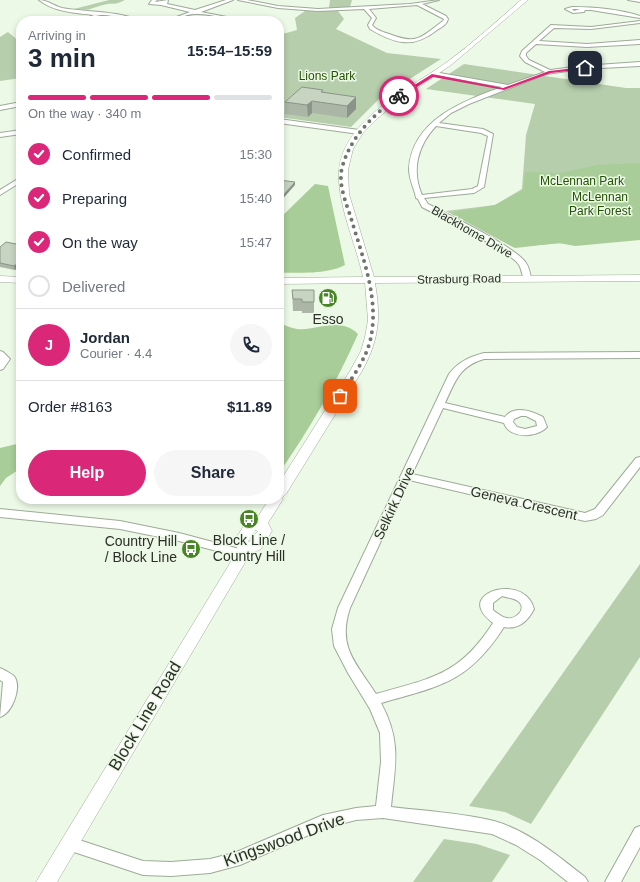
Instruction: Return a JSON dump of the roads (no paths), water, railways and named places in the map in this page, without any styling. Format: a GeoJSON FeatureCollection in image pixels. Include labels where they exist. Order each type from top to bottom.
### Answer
{"type":"FeatureCollection","features":[{"type":"Feature","properties":{"kind":"street"},"geometry":{"type":"LineString","coordinates":[[41,0],[57,8],[111,16]]}},
{"type":"Feature","properties":{"kind":"street"},"geometry":{"type":"LineString","coordinates":[[155,0],[151,2],[164,2],[196,12],[218,16]]}},
{"type":"Feature","properties":{"kind":"street"},"geometry":{"type":"LineString","coordinates":[[184,16],[231,0]]}},
{"type":"Feature","properties":{"kind":"street"},"geometry":{"type":"LineString","coordinates":[[240,0],[303,9],[366,8],[418,4],[437,0]]}},
{"type":"Feature","properties":{"kind":"street"},"geometry":{"type":"LineString","coordinates":[[284,486],[356,371],[366,352],[371,337],[373,308],[369,280],[344,194],[342,181],[342,169],[351,145],[359,132],[393,101],[466,51],[525,0]]}},
{"type":"Feature","properties":{"kind":"street"},"geometry":{"type":"LineString","coordinates":[[630,0],[640,1]]}},
{"type":"Feature","properties":{"kind":"street"},"geometry":{"type":"LineString","coordinates":[[366,8],[374,18],[370,26],[372,28],[400,41],[413,42],[421,40],[446,19],[418,4]]}},
{"type":"Feature","properties":{"kind":"street"},"geometry":{"type":"LineString","coordinates":[[583,9],[627,14],[640,18]]}},
{"type":"Feature","properties":{"kind":"street"},"geometry":{"type":"LineString","coordinates":[[95,16],[100,14]]}},
{"type":"Feature","properties":{"kind":"street"},"geometry":{"type":"LineString","coordinates":[[550,72],[524,58],[523,54],[552,26],[591,28],[640,22]]}},
{"type":"Feature","properties":{"kind":"street"},"geometry":{"type":"LineString","coordinates":[[534,42],[587,47],[615,46],[640,42]]}},
{"type":"Feature","properties":{"kind":"street","name":"Blackhorne Drive"},"geometry":{"type":"LineString","coordinates":[[527,278],[523,264],[516,257],[501,247],[425,205],[418,197],[412,178],[413,161],[424,138],[435,124],[452,110],[550,72],[640,64]]}},
{"type":"Feature","properties":{"kind":"street"},"geometry":{"type":"LineString","coordinates":[[434,74],[506,88]]}},
{"type":"Feature","properties":{"kind":"street"},"geometry":{"type":"LineString","coordinates":[[0,108],[16,105]]}},
{"type":"Feature","properties":{"kind":"street"},"geometry":{"type":"LineString","coordinates":[[284,122],[359,132]]}},
{"type":"Feature","properties":{"kind":"street"},"geometry":{"type":"LineString","coordinates":[[418,197],[474,191],[481,187],[491,135],[483,131],[435,124]]}},
{"type":"Feature","properties":{"kind":"street"},"geometry":{"type":"LineString","coordinates":[[0,135],[16,133]]}},
{"type":"Feature","properties":{"kind":"street"},"geometry":{"type":"LineString","coordinates":[[0,193],[16,182]]}},
{"type":"Feature","properties":{"kind":"street","name":"Strasburg Road"},"geometry":{"type":"LineString","coordinates":[[284,281],[640,278]]}},
{"type":"Feature","properties":{"kind":"street"},"geometry":{"type":"LineString","coordinates":[[0,279],[16,280]]}},
{"type":"Feature","properties":{"kind":"street"},"geometry":{"type":"LineString","coordinates":[[0,354],[6,359],[0,367]]}},
{"type":"Feature","properties":{"kind":"street","name":"Selkirk Drive"},"geometry":{"type":"LineString","coordinates":[[383,812],[388,756],[387,732],[373,700],[353,670],[340,646],[339,623],[344,608],[454,374],[465,362],[473,358],[484,356],[640,355]]}},
{"type":"Feature","properties":{"kind":"street"},"geometry":{"type":"LineString","coordinates":[[440,405],[508,421]]}},
{"type":"Feature","properties":{"kind":"street","name":"Geneva Crescent"},"geometry":{"type":"LineString","coordinates":[[407,476],[585,517],[592,516],[599,512],[640,460]]}},
{"type":"Feature","properties":{"kind":"street","name":"Block Line Road"},"geometry":{"type":"LineString","coordinates":[[46,882],[244,552],[256,545],[265,531],[261,523],[273,504]]}},
{"type":"Feature","properties":{"kind":"street"},"geometry":{"type":"LineString","coordinates":[[0,513],[120,525],[244,552]]}},
{"type":"Feature","properties":{"kind":"street"},"geometry":{"type":"LineString","coordinates":[[373,700],[434,682],[463,667],[490,638],[500,621]]}},
{"type":"Feature","properties":{"kind":"street"},"geometry":{"type":"LineString","coordinates":[[0,673],[9,680],[9,700],[0,712]]}},
{"type":"Feature","properties":{"kind":"street","name":"Kingswood Drive"},"geometry":{"type":"LineString","coordinates":[[70,844],[143,868],[171,869],[210,866],[235,860],[323,822],[356,814],[383,812],[494,828],[521,840],[580,882]]}},
{"type":"Feature","properties":{"kind":"street"},"geometry":{"type":"LineString","coordinates":[[613,882],[640,833]]}},
{"type":"Feature","properties":{"kind":"place","name":"Esso"},"geometry":{"type":"Point","coordinates":[328,298]}},
{"type":"Feature","properties":{"kind":"place","name":"Block Line / Country Hill"},"geometry":{"type":"Point","coordinates":[249,519]}},
{"type":"Feature","properties":{"kind":"place","name":"Country Hill / Block Line"},"geometry":{"type":"Point","coordinates":[191,549]}},
{"type":"Feature","properties":{"kind":"park label","name":"Lions Park"},"geometry":{"type":"Point","coordinates":[327,76]}},
{"type":"Feature","properties":{"kind":"park label","name":"McLennan Park"},"geometry":{"type":"Point","coordinates":[582,181]}},
{"type":"Feature","properties":{"kind":"park label","name":"McLennan Park Forest"},"geometry":{"type":"Point","coordinates":[600,204]}}]}
